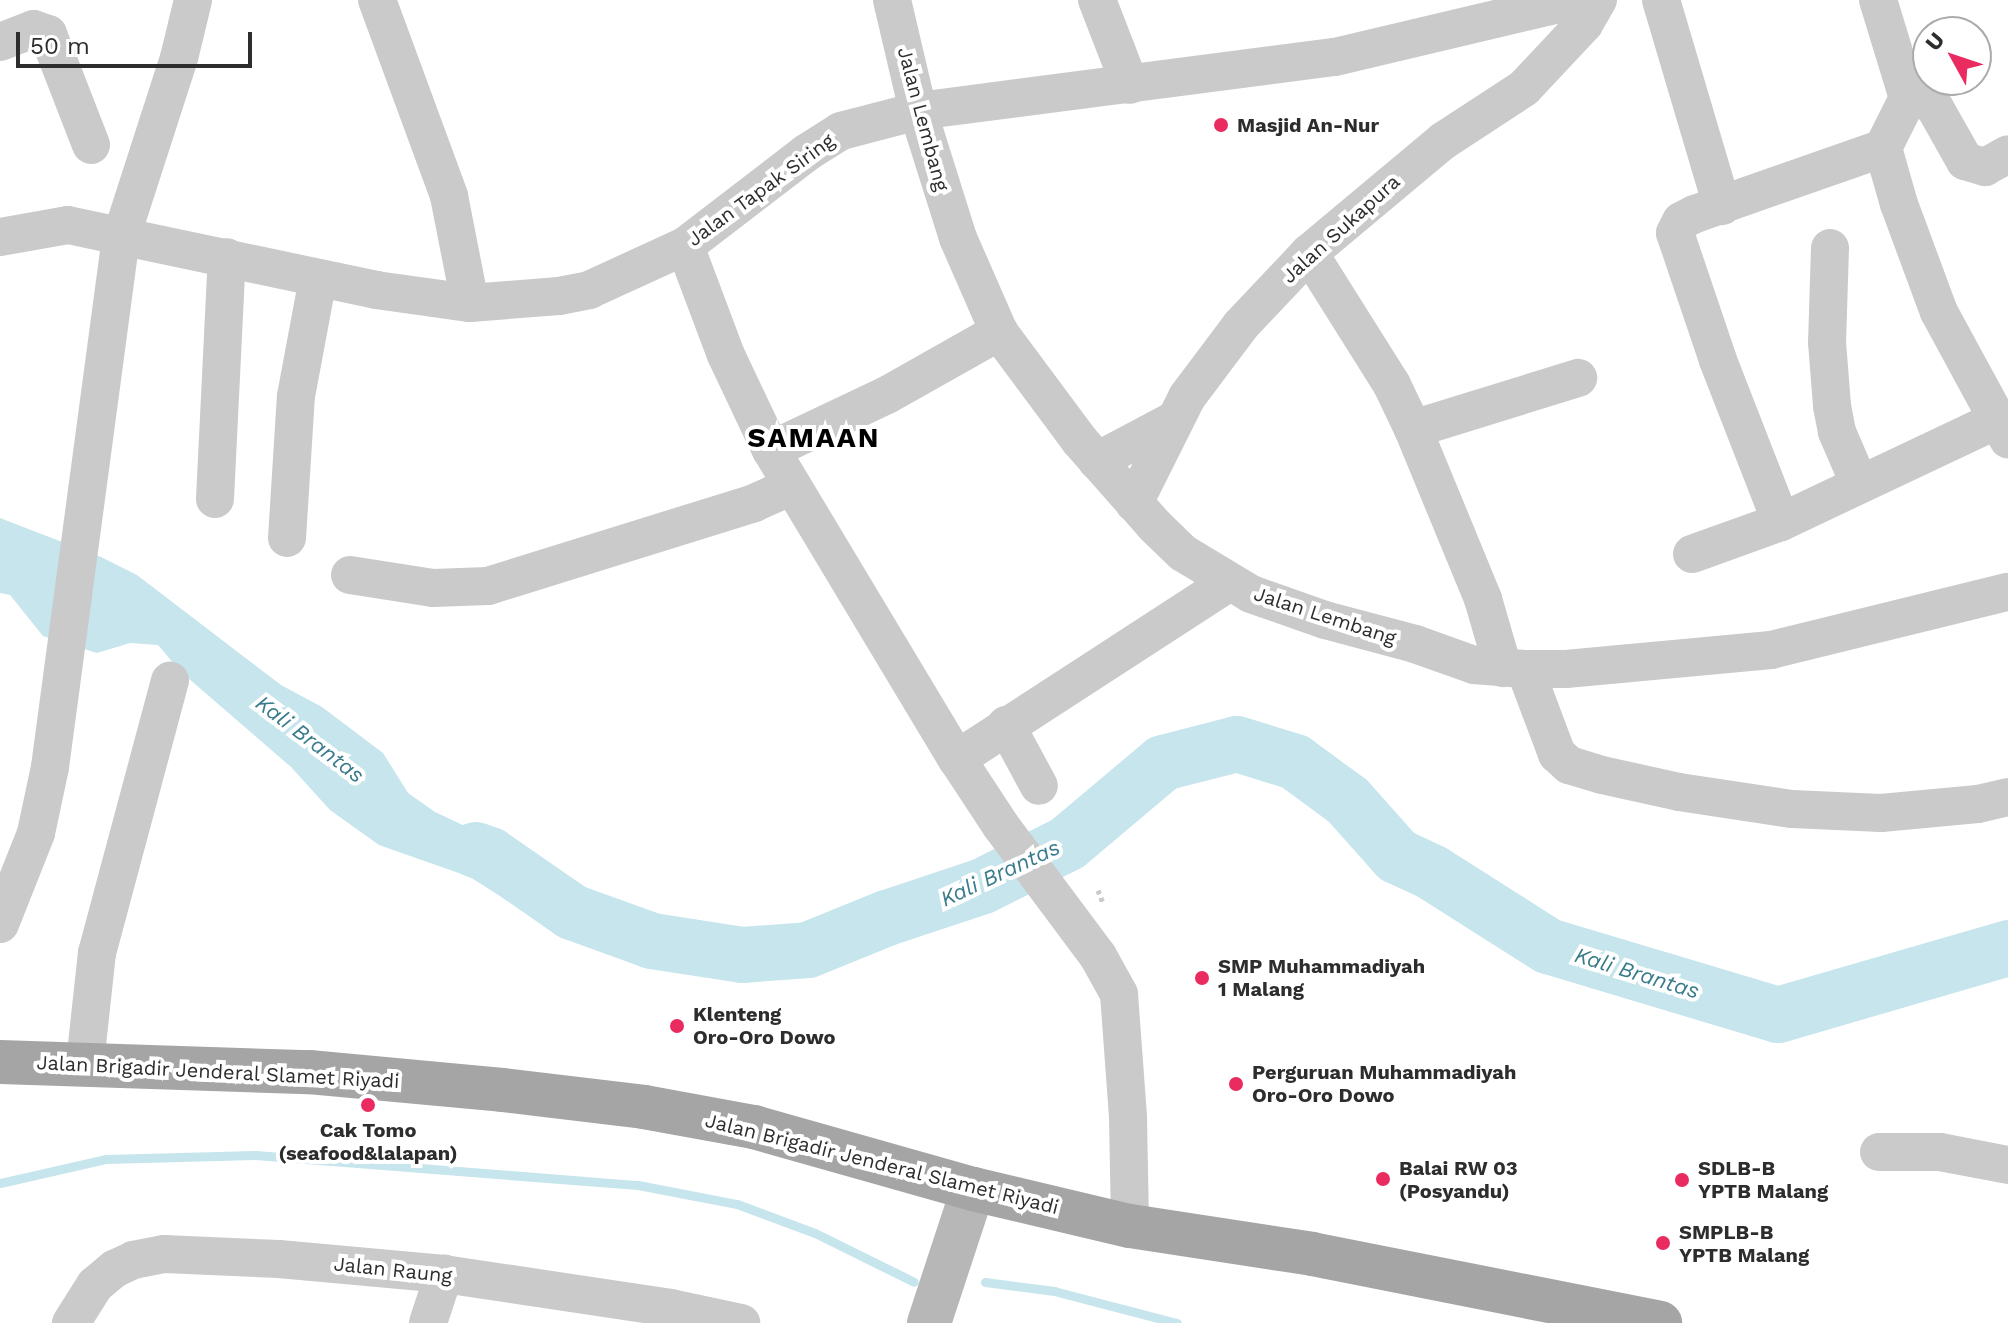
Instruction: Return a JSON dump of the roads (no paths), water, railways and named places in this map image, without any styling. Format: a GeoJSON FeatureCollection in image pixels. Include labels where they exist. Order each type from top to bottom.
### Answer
{"type":"FeatureCollection","features":[{"type":"Feature","properties":{"kind":"main road","name":"Jalan Brigadir Jenderal Slamet Riyadi"},"geometry":{"type":"LineString","coordinates":[[0,1062],[309,1072],[644,1107],[754,1127],[973,1189],[1130,1226],[1312,1254],[1660,1323]]}},
{"type":"Feature","properties":{"kind":"main road"},"geometry":{"type":"LineString","coordinates":[[929,1323],[973,1189]]}},
{"type":"Feature","properties":{"kind":"street"},"geometry":{"type":"LineString","coordinates":[[0,924],[36,833],[50,767],[123,236],[179,58],[193,0]]}},
{"type":"Feature","properties":{"kind":"street"},"geometry":{"type":"LineString","coordinates":[[377,0],[449,196],[470,303]]}},
{"type":"Feature","properties":{"kind":"street","name":"Jalan Lembang"},"geometry":{"type":"LineString","coordinates":[[892,0],[918,111],[958,238],[999,332],[1097,461],[1134,503],[1183,553],[1230,582],[1325,620],[1415,644],[1474,665],[1566,669],[1771,650],[2008,592]]}},
{"type":"Feature","properties":{"kind":"street"},"geometry":{"type":"LineString","coordinates":[[1097,0],[1130,85]]}},
{"type":"Feature","properties":{"kind":"street","name":"Jalan Tapak Siring"},"geometry":{"type":"LineString","coordinates":[[0,237],[68,225],[318,279],[470,303],[531,300],[589,290],[685,246],[806,153],[841,131],[918,111],[1335,57],[1576,0]]}},
{"type":"Feature","properties":{"kind":"street","name":"Jalan Sukapura"},"geometry":{"type":"LineString","coordinates":[[1134,503],[1187,397],[1241,325],[1309,253],[1443,141],[1524,88],[1584,24],[1598,0]]}},
{"type":"Feature","properties":{"kind":"street"},"geometry":{"type":"LineString","coordinates":[[1661,0],[1722,206]]}},
{"type":"Feature","properties":{"kind":"street"},"geometry":{"type":"LineString","coordinates":[[1781,522],[1675,233],[1681,221],[1883,148],[1905,110],[1908,98],[1878,0]]}},
{"type":"Feature","properties":{"kind":"street"},"geometry":{"type":"LineString","coordinates":[[0,42],[34,29],[48,34],[91,145]]}},
{"type":"Feature","properties":{"kind":"street"},"geometry":{"type":"LineString","coordinates":[[1904,79],[1935,108],[1965,161],[1985,167],[2008,154]]}},
{"type":"Feature","properties":{"kind":"street"},"geometry":{"type":"LineString","coordinates":[[1692,554],[1781,522],[1859,483],[2003,429],[1939,312],[1911,241],[1883,148]]}},
{"type":"Feature","properties":{"kind":"street"},"geometry":{"type":"LineString","coordinates":[[685,246],[726,355],[771,450],[957,759],[1119,994],[1128,1118],[1130,1226]]}},
{"type":"Feature","properties":{"kind":"street"},"geometry":{"type":"LineString","coordinates":[[1830,248],[1827,342],[1832,406],[1837,432],[1859,483]]}},
{"type":"Feature","properties":{"kind":"street"},"geometry":{"type":"LineString","coordinates":[[1309,253],[1385,372],[1413,429],[1514,668],[1553,738],[1557,754],[1569,765],[1679,792],[1792,809],[1881,813],[1952,807],[2008,797]]}},
{"type":"Feature","properties":{"kind":"street"},"geometry":{"type":"LineString","coordinates":[[215,499],[227,257]]}},
{"type":"Feature","properties":{"kind":"street"},"geometry":{"type":"LineString","coordinates":[[287,538],[296,396],[318,279]]}},
{"type":"Feature","properties":{"kind":"street"},"geometry":{"type":"LineString","coordinates":[[771,450],[887,395],[999,332]]}},
{"type":"Feature","properties":{"kind":"street"},"geometry":{"type":"LineString","coordinates":[[1413,429],[1578,378]]}},
{"type":"Feature","properties":{"kind":"street"},"geometry":{"type":"LineString","coordinates":[[1097,461],[1176,419]]}},
{"type":"Feature","properties":{"kind":"street"},"geometry":{"type":"LineString","coordinates":[[350,575],[433,588],[488,586],[754,503],[792,486]]}},
{"type":"Feature","properties":{"kind":"street"},"geometry":{"type":"LineString","coordinates":[[957,759],[1230,582]]}},
{"type":"Feature","properties":{"kind":"street"},"geometry":{"type":"LineString","coordinates":[[1553,738],[1566,669]]}},
{"type":"Feature","properties":{"kind":"street"},"geometry":{"type":"LineString","coordinates":[[85,1063],[97,953],[170,681]]}},
{"type":"Feature","properties":{"kind":"street"},"geometry":{"type":"LineString","coordinates":[[1006,725],[1039,786]]}},
{"type":"Feature","properties":{"kind":"street"},"geometry":{"type":"LineString","coordinates":[[1879,1152],[1940,1152],[2008,1165]]}},
{"type":"Feature","properties":{"kind":"street","name":"Jalan Raung"},"geometry":{"type":"LineString","coordinates":[[71,1323],[95,1285],[114,1269],[164,1254],[279,1259],[444,1274],[671,1308],[741,1323]]}},
{"type":"Feature","properties":{"kind":"street"},"geometry":{"type":"LineString","coordinates":[[428,1323],[444,1274]]}},
{"type":"Feature","properties":{"kind":"water"},"geometry":{"type":"Polygon","coordinates":[[[0,518],[101,557],[137,575],[281,685],[322,707],[383,753],[408,793],[435,812],[550,866],[532,916],[470,877],[379,845],[330,810],[291,767],[180,671],[158,645],[130,643],[97,653],[43,636],[10,595],[0,593],[0,518]]]}},
{"type":"Feature","properties":{"kind":"waterway","name":"Kali Brantas"},"geometry":{"type":"LineString","coordinates":[[476,850],[490,855],[572,912],[652,941],[742,955],[808,950],[887,918],[983,886],[1068,843],[1163,763],[1237,744],[1295,762],[1348,801],[1397,856],[1433,873],[1548,946],[1778,1015],[2008,948]]}},
{"type":"Feature","properties":{"kind":"waterway"},"geometry":{"type":"LineString","coordinates":[[0,1183],[106,1159],[255,1155],[638,1185],[737,1204],[815,1233],[914,1282]]}},
{"type":"Feature","properties":{"kind":"waterway"},"geometry":{"type":"LineString","coordinates":[[985,1282],[1054,1291],[1177,1323]]}},
{"type":"Feature","properties":{"kind":"place","name":"Masjid An-Nur"},"geometry":{"type":"Point","coordinates":[1221,125]}},
{"type":"Feature","properties":{"kind":"place","name":"SMP Muhammadiyah 1 Malang"},"geometry":{"type":"Point","coordinates":[1202,978]}},
{"type":"Feature","properties":{"kind":"place","name":"Klenteng Oro-Oro Dowo"},"geometry":{"type":"Point","coordinates":[677,1026]}},
{"type":"Feature","properties":{"kind":"place","name":"Perguruan Muhammadiyah Oro-Oro Dowo"},"geometry":{"type":"Point","coordinates":[1236,1084]}},
{"type":"Feature","properties":{"kind":"place","name":"Cak Tomo (seafood&lalapan)"},"geometry":{"type":"Point","coordinates":[368,1105]}},
{"type":"Feature","properties":{"kind":"place","name":"Balai RW 03 (Posyandu)"},"geometry":{"type":"Point","coordinates":[1383,1179]}},
{"type":"Feature","properties":{"kind":"place","name":"SDLB-B YPTB Malang"},"geometry":{"type":"Point","coordinates":[1682,1180]}},
{"type":"Feature","properties":{"kind":"place","name":"SMPLB-B YPTB Malang"},"geometry":{"type":"Point","coordinates":[1663,1243]}},
{"type":"Feature","properties":{"kind":"district","name":"SAMAAN"},"geometry":{"type":"Point","coordinates":[814,438]}}]}
